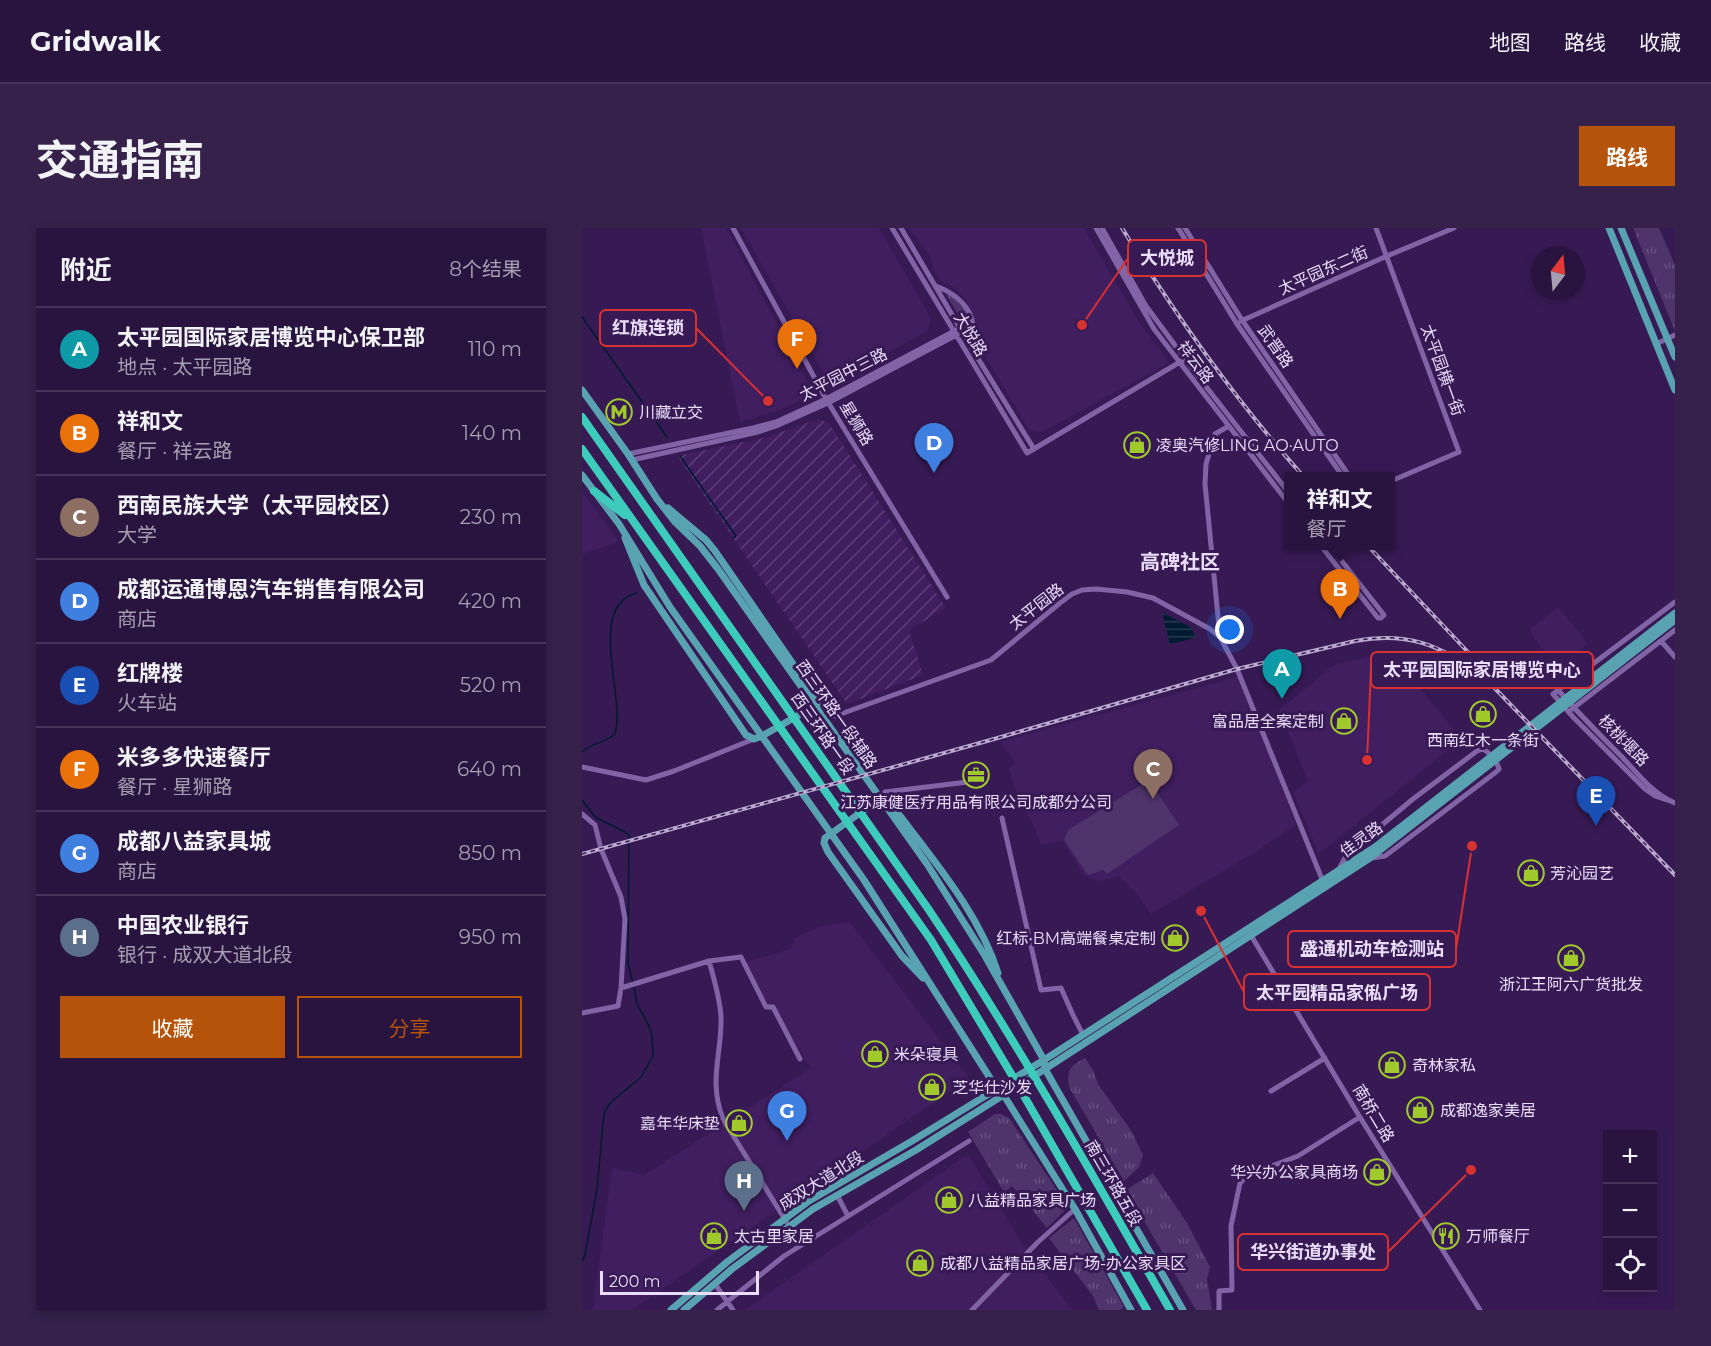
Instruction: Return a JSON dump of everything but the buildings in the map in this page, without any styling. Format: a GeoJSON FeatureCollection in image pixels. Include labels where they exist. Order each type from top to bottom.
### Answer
{"type":"FeatureCollection","features":[{"type":"Feature","properties":{"kind":"highway","name":"西三环路一段"},"geometry":{"type":"LineString","coordinates":[[582,417],[942,929],[1032,1072]]}},
{"type":"Feature","properties":{"kind":"highway","name":"西三环路一段"},"geometry":{"type":"LineString","coordinates":[[582,449],[931,940],[1016,1082]]}},
{"type":"Feature","properties":{"kind":"highway"},"geometry":{"type":"LineString","coordinates":[[594,491],[633,520]]}},
{"type":"Feature","properties":{"kind":"highway","name":"南三环路五段"},"geometry":{"type":"LineString","coordinates":[[1032,1072],[1170,1310]]}},
{"type":"Feature","properties":{"kind":"highway","name":"南三环路五段"},"geometry":{"type":"LineString","coordinates":[[1016,1082],[1147,1310]]}},
{"type":"Feature","properties":{"kind":"main road"},"geometry":{"type":"LineString","coordinates":[[1609,228],[1675,390]]}},
{"type":"Feature","properties":{"kind":"main road"},"geometry":{"type":"LineString","coordinates":[[1621,228],[1675,357]]}},
{"type":"Feature","properties":{"kind":"main road","name":"西三环路一段辅路"},"geometry":{"type":"LineString","coordinates":[[582,390],[657,499],[712,561],[927,864],[1002,986],[1044,1060],[1045,1069]]}},
{"type":"Feature","properties":{"kind":"main road"},"geometry":{"type":"LineString","coordinates":[[582,475],[619,524],[670,607],[864,880],[1075,1209],[1131,1310]]}},
{"type":"Feature","properties":{"kind":"main road"},"geometry":{"type":"LineString","coordinates":[[619,524],[644,585],[746,735],[754,739],[762,736],[820,703],[715,551],[706,540],[657,499]]}},
{"type":"Feature","properties":{"kind":"main road","name":"佳灵路"},"geometry":{"type":"LineString","coordinates":[[1000,1091],[1083,1035],[1370,858],[1377,849],[1675,613]]}},
{"type":"Feature","properties":{"kind":"main road","name":"佳灵路"},"geometry":{"type":"LineString","coordinates":[[1324,885],[1336,873],[1377,849],[1675,620]]}},
{"type":"Feature","properties":{"kind":"main road"},"geometry":{"type":"LineString","coordinates":[[935,990],[902,956],[828,852],[824,843],[825,838],[878,800],[888,804],[901,817],[972,915],[991,952],[1002,986]]}},
{"type":"Feature","properties":{"kind":"main road","name":"佳灵路"},"geometry":{"type":"LineString","coordinates":[[1000,1091],[1045,1069],[1249,932]]}},
{"type":"Feature","properties":{"kind":"main road"},"geometry":{"type":"LineString","coordinates":[[1045,1069],[1183,1310]]}},
{"type":"Feature","properties":{"kind":"main road","name":"成双大道北段"},"geometry":{"type":"LineString","coordinates":[[670,1310],[727,1262],[809,1201],[1000,1091]]}},
{"type":"Feature","properties":{"kind":"main road","name":"成双大道北段"},"geometry":{"type":"LineString","coordinates":[[684,1310],[714,1284],[813,1209],[916,1149],[1000,1091]]}},
{"type":"Feature","properties":{"kind":"street","name":"星狮路"},"geometry":{"type":"LineString","coordinates":[[733,228],[827,401],[947,597]]}},
{"type":"Feature","properties":{"kind":"street","name":"大悦路"},"geometry":{"type":"LineString","coordinates":[[892,228],[1027,453],[1034,449]]}},
{"type":"Feature","properties":{"kind":"street"},"geometry":{"type":"LineString","coordinates":[[901,228],[1034,449],[1183,361]]}},
{"type":"Feature","properties":{"kind":"street","name":"祥云路"},"geometry":{"type":"LineString","coordinates":[[1096,228],[1154,328],[1284,487]]}},
{"type":"Feature","properties":{"kind":"street","name":"祥云路"},"geometry":{"type":"LineString","coordinates":[[1102,228],[1146,306],[1183,361],[1284,498]]}},
{"type":"Feature","properties":{"kind":"street","name":"武晋路"},"geometry":{"type":"LineString","coordinates":[[1178,228],[1340,472]]}},
{"type":"Feature","properties":{"kind":"street","name":"武晋路"},"geometry":{"type":"LineString","coordinates":[[1185,228],[1240,322],[1346,472]]}},
{"type":"Feature","properties":{"kind":"street","name":"太平园横一街"},"geometry":{"type":"LineString","coordinates":[[1376,228],[1460,452],[1395,479]]}},
{"type":"Feature","properties":{"kind":"street","name":"太平园东二街"},"geometry":{"type":"LineString","coordinates":[[1240,322],[1454,228]]}},
{"type":"Feature","properties":{"kind":"street"},"geometry":{"type":"LineString","coordinates":[[935,286],[959,298],[968,309],[974,323],[971,347]]}},
{"type":"Feature","properties":{"kind":"street","name":"太平园中三路"},"geometry":{"type":"LineString","coordinates":[[630,457],[758,432],[776,426],[961,330]]}},
{"type":"Feature","properties":{"kind":"street"},"geometry":{"type":"LineString","coordinates":[[1656,344],[1675,334]]}},
{"type":"Feature","properties":{"kind":"street"},"geometry":{"type":"LineString","coordinates":[[1220,638],[1205,484],[1206,464],[1215,434],[1229,426]]}},
{"type":"Feature","properties":{"kind":"street"},"geometry":{"type":"LineString","coordinates":[[1324,550],[1378,618],[1381,618],[1384,615],[1333,550]]}},
{"type":"Feature","properties":{"kind":"street","name":"太平园路"},"geometry":{"type":"LineString","coordinates":[[820,703],[835,716],[991,660],[1060,603],[1082,590],[1127,592],[1153,598],[1210,629],[1220,638],[1238,669],[1324,885]]}},
{"type":"Feature","properties":{"kind":"street"},"geometry":{"type":"LineString","coordinates":[[1675,602],[1553,694],[1571,710],[1675,630]]}},
{"type":"Feature","properties":{"kind":"street"},"geometry":{"type":"LineString","coordinates":[[1661,641],[1675,657]]}},
{"type":"Feature","properties":{"kind":"street","name":"核桃堰路"},"geometry":{"type":"LineString","coordinates":[[1571,710],[1652,788],[1667,800],[1675,803]]}},
{"type":"Feature","properties":{"kind":"street"},"geometry":{"type":"LineString","coordinates":[[582,767],[645,780],[754,739]]}},
{"type":"Feature","properties":{"kind":"street"},"geometry":{"type":"LineString","coordinates":[[1336,873],[1347,854],[1413,799],[1477,751],[1483,748],[1487,751],[1498,765],[1499,769],[1496,772],[1385,855],[1370,858]]}},
{"type":"Feature","properties":{"kind":"street"},"geometry":{"type":"LineString","coordinates":[[888,804],[885,792],[984,780]]}},
{"type":"Feature","properties":{"kind":"street"},"geometry":{"type":"LineString","coordinates":[[582,814],[595,825],[601,849],[621,897],[625,919],[618,1006],[582,1013]]}},
{"type":"Feature","properties":{"kind":"street"},"geometry":{"type":"LineString","coordinates":[[1002,818],[1041,990],[1061,987],[1083,1035]]}},
{"type":"Feature","properties":{"kind":"street","name":"南桥二路"},"geometry":{"type":"LineString","coordinates":[[1249,932],[1480,1310]]}},
{"type":"Feature","properties":{"kind":"street"},"geometry":{"type":"LineString","coordinates":[[621,988],[709,961],[741,957],[766,1007],[773,1007],[800,1059]]}},
{"type":"Feature","properties":{"kind":"street"},"geometry":{"type":"LineString","coordinates":[[709,961],[721,1015],[715,1072],[717,1104],[723,1119],[789,1226]]}},
{"type":"Feature","properties":{"kind":"street"},"geometry":{"type":"LineString","coordinates":[[1271,1091],[1325,1058]]}},
{"type":"Feature","properties":{"kind":"street"},"geometry":{"type":"LineString","coordinates":[[1219,1310],[1219,1291],[1232,1290],[1231,1226],[1240,1183],[1246,1176],[1298,1156],[1360,1117]]}},
{"type":"Feature","properties":{"kind":"street"},"geometry":{"type":"LineString","coordinates":[[717,1310],[784,1256],[969,1142]]}},
{"type":"Feature","properties":{"kind":"street"},"geometry":{"type":"LineString","coordinates":[[837,1195],[848,1216]]}},
{"type":"Feature","properties":{"kind":"street"},"geometry":{"type":"LineString","coordinates":[[972,1310],[1038,1242],[1075,1209]]}},
{"type":"Feature","properties":{"kind":"street"},"geometry":{"type":"LineString","coordinates":[[714,1284],[733,1310]]}},
{"type":"Feature","properties":{"kind":"shaded area"},"geometry":{"type":"Polygon","coordinates":[[[701,228],[726,228],[809,385],[808,397],[780,410],[740,422],[701,228]]]}},
{"type":"Feature","properties":{"kind":"shaded area"},"geometry":{"type":"Polygon","coordinates":[[[741,228],[879,228],[931,318],[928,331],[837,380],[825,376],[741,228]]]}},
{"type":"Feature","properties":{"kind":"shaded area"},"geometry":{"type":"Polygon","coordinates":[[[909,228],[1084,228],[1140,324],[1167,359],[1167,364],[1040,433],[1029,430],[979,346],[978,326],[968,303],[955,288],[942,281],[934,271],[931,258],[909,228]]]}},
{"type":"Feature","properties":{"kind":"shaded area"},"geometry":{"type":"Polygon","coordinates":[[[818,419],[829,423],[946,608],[909,630],[923,675],[847,704],[677,456],[767,437],[818,419]]]}},
{"type":"Feature","properties":{"kind":"shaded area"},"geometry":{"type":"Polygon","coordinates":[[[582,491],[619,542],[582,554],[582,491]]]}},
{"type":"Feature","properties":{"kind":"shaded area"},"geometry":{"type":"Polygon","coordinates":[[[1558,607],[1588,643],[1557,670],[1529,630],[1558,607]]]}},
{"type":"Feature","properties":{"kind":"shaded area"},"geometry":{"type":"Polygon","coordinates":[[[1371,656],[1398,662],[1462,739],[1319,854],[1293,792],[1308,782],[1279,710],[1334,665],[1371,656]]]}},
{"type":"Feature","properties":{"kind":"shaded area"},"geometry":{"type":"Polygon","coordinates":[[[1237,677],[1296,825],[1151,914],[1136,893],[1119,876],[1099,881],[1083,875],[1063,841],[1041,845],[1013,782],[1009,768],[1016,763],[1000,742],[1237,677]]]}},
{"type":"Feature","properties":{"kind":"shaded area"},"geometry":{"type":"Polygon","coordinates":[[[850,922],[969,1078],[632,1310],[593,1310],[612,1168],[644,1175],[811,1068],[771,1005],[767,1005],[746,962],[790,949],[795,938],[821,926],[850,922]]]}},
{"type":"Feature","properties":{"kind":"shaded area","name":"八益精品家具广场"},"geometry":{"type":"Polygon","coordinates":[[[968,1154],[1023,1245],[1072,1310],[745,1310],[968,1154]]]}},
{"type":"Feature","properties":{"kind":"green space"},"geometry":{"type":"Polygon","coordinates":[[[1633,228],[1659,228],[1675,265],[1675,331],[1633,228]]]}},
{"type":"Feature","properties":{"kind":"green space"},"geometry":{"type":"Polygon","coordinates":[[[946,294],[957,301],[965,311],[970,323],[971,336],[946,294]]]}},
{"type":"Feature","properties":{"kind":"green space"},"geometry":{"type":"Polygon","coordinates":[[[1149,780],[1179,825],[1107,874],[1103,870],[1088,875],[1064,840],[1068,830],[1149,780]]]}},
{"type":"Feature","properties":{"kind":"green space"},"geometry":{"type":"Polygon","coordinates":[[[1085,1058],[1098,1084],[1132,1132],[1143,1155],[1139,1167],[1124,1181],[1069,1087],[1070,1069],[1085,1058]]]}},
{"type":"Feature","properties":{"kind":"green space"},"geometry":{"type":"Polygon","coordinates":[[[995,1114],[1009,1118],[1068,1207],[1047,1228],[1012,1186],[1004,1192],[968,1132],[995,1114]]]}},
{"type":"Feature","properties":{"kind":"green space"},"geometry":{"type":"Polygon","coordinates":[[[1153,1173],[1187,1223],[1210,1267],[1207,1279],[1212,1310],[1196,1310],[1126,1190],[1153,1173]]]}},
{"type":"Feature","properties":{"kind":"green space"},"geometry":{"type":"Polygon","coordinates":[[[1074,1218],[1124,1307],[1120,1310],[1099,1310],[1093,1296],[1049,1238],[1074,1218]]]}},
{"type":"Feature","properties":{"kind":"water"},"geometry":{"type":"Polygon","coordinates":[[[1162,612],[1192,628],[1195,638],[1170,644],[1162,612]]]}},
{"type":"Feature","properties":{"kind":"waterway"},"geometry":{"type":"LineString","coordinates":[[582,317],[667,437]]}},
{"type":"Feature","properties":{"kind":"waterway"},"geometry":{"type":"LineString","coordinates":[[680,456],[736,536],[733,538]]}},
{"type":"Feature","properties":{"kind":"waterway"},"geometry":{"type":"LineString","coordinates":[[582,752],[615,734],[617,718],[611,633],[614,615],[622,601],[637,593]]}},
{"type":"Feature","properties":{"kind":"waterway"},"geometry":{"type":"LineString","coordinates":[[582,800],[595,817],[629,835],[628,963],[633,983]]}},
{"type":"Feature","properties":{"kind":"waterway"},"geometry":{"type":"LineString","coordinates":[[582,1261],[597,1189],[604,1113],[610,1103],[641,1077],[653,1056],[652,1036],[637,1004],[634,987]]}},
{"type":"Feature","properties":{"kind":"railway"},"geometry":{"type":"LineString","coordinates":[[1122,228],[1207,357],[1300,472]]}},
{"type":"Feature","properties":{"kind":"railway"},"geometry":{"type":"LineString","coordinates":[[1372,550],[1483,668]]}},
{"type":"Feature","properties":{"kind":"railway"},"geometry":{"type":"LineString","coordinates":[[582,854],[1237,669],[1355,641],[1391,638],[1407,639],[1436,648],[1481,674],[1675,875]]}},
{"type":"Feature","properties":{"kind":"place","name":"大悦城"},"geometry":{"type":"Point","coordinates":[1082,325]}},
{"type":"Feature","properties":{"kind":"place","name":"米多多快速餐厅"},"geometry":{"type":"Point","coordinates":[797,369]}},
{"type":"Feature","properties":{"kind":"place","name":"红旗连锁"},"geometry":{"type":"Point","coordinates":[768,401]}},
{"type":"Feature","properties":{"kind":"place","name":"川藏立交"},"geometry":{"type":"Point","coordinates":[619,412]}},
{"type":"Feature","properties":{"kind":"place","name":"凌奥汽修LING AO·AUTO"},"geometry":{"type":"Point","coordinates":[1137,445]}},
{"type":"Feature","properties":{"kind":"place","name":"成都运通博恩汽车销售有限公司"},"geometry":{"type":"Point","coordinates":[934,473]}},
{"type":"Feature","properties":{"kind":"place","name":"祥和文"},"geometry":{"type":"Point","coordinates":[1340,619]}},
{"type":"Feature","properties":{"kind":"place","name":"太平园国际家居博览中心保卫部"},"geometry":{"type":"Point","coordinates":[1282,699]}},
{"type":"Feature","properties":{"kind":"place","name":"西南红木一条街"},"geometry":{"type":"Point","coordinates":[1483,714]}},
{"type":"Feature","properties":{"kind":"place","name":"富品居全案定制"},"geometry":{"type":"Point","coordinates":[1344,721]}},
{"type":"Feature","properties":{"kind":"place","name":"太平园国际家居博览中心"},"geometry":{"type":"Point","coordinates":[1367,760]}},
{"type":"Feature","properties":{"kind":"place","name":"江苏康健医疗用品有限公司成都分公司"},"geometry":{"type":"Point","coordinates":[976,775]}},
{"type":"Feature","properties":{"kind":"place","name":"西南民族大学（太平园校区）"},"geometry":{"type":"Point","coordinates":[1153,799]}},
{"type":"Feature","properties":{"kind":"place","name":"红牌楼"},"geometry":{"type":"Point","coordinates":[1596,826]}},
{"type":"Feature","properties":{"kind":"place","name":"盛通机动车检测站"},"geometry":{"type":"Point","coordinates":[1472,846]}},
{"type":"Feature","properties":{"kind":"place","name":"芳沁园艺"},"geometry":{"type":"Point","coordinates":[1531,873]}},
{"type":"Feature","properties":{"kind":"place","name":"太平园精品家俬广场"},"geometry":{"type":"Point","coordinates":[1201,911]}},
{"type":"Feature","properties":{"kind":"place","name":"红标·BM高端餐桌定制"},"geometry":{"type":"Point","coordinates":[1175,938]}},
{"type":"Feature","properties":{"kind":"place","name":"浙江王阿六广货批发"},"geometry":{"type":"Point","coordinates":[1571,958]}},
{"type":"Feature","properties":{"kind":"place","name":"米朵寝具"},"geometry":{"type":"Point","coordinates":[875,1054]}},
{"type":"Feature","properties":{"kind":"place","name":"奇林家私"},"geometry":{"type":"Point","coordinates":[1392,1065]}},
{"type":"Feature","properties":{"kind":"place","name":"芝华仕沙发"},"geometry":{"type":"Point","coordinates":[932,1087]}},
{"type":"Feature","properties":{"kind":"place","name":"成都逸家美居"},"geometry":{"type":"Point","coordinates":[1420,1110]}},
{"type":"Feature","properties":{"kind":"place","name":"嘉年华床垫"},"geometry":{"type":"Point","coordinates":[739,1123]}},
{"type":"Feature","properties":{"kind":"place","name":"成都八益家具城"},"geometry":{"type":"Point","coordinates":[787,1141]}},
{"type":"Feature","properties":{"kind":"place","name":"华兴街道办事处"},"geometry":{"type":"Point","coordinates":[1471,1170]}},
{"type":"Feature","properties":{"kind":"place","name":"华兴办公家具商场"},"geometry":{"type":"Point","coordinates":[1377,1172]}},
{"type":"Feature","properties":{"kind":"place","name":"八益精品家具广场"},"geometry":{"type":"Point","coordinates":[949,1200]}},
{"type":"Feature","properties":{"kind":"place","name":"中国农业银行"},"geometry":{"type":"Point","coordinates":[744,1211]}},
{"type":"Feature","properties":{"kind":"place","name":"太古里家居"},"geometry":{"type":"Point","coordinates":[714,1236]}},
{"type":"Feature","properties":{"kind":"place","name":"万师餐厅"},"geometry":{"type":"Point","coordinates":[1446,1236]}},
{"type":"Feature","properties":{"kind":"place","name":"成都八益精品家居广场-办公家具区"},"geometry":{"type":"Point","coordinates":[920,1263]}},
{"type":"Feature","properties":{"kind":"district","name":"高碑社区"},"geometry":{"type":"Point","coordinates":[1180,562]}}]}
